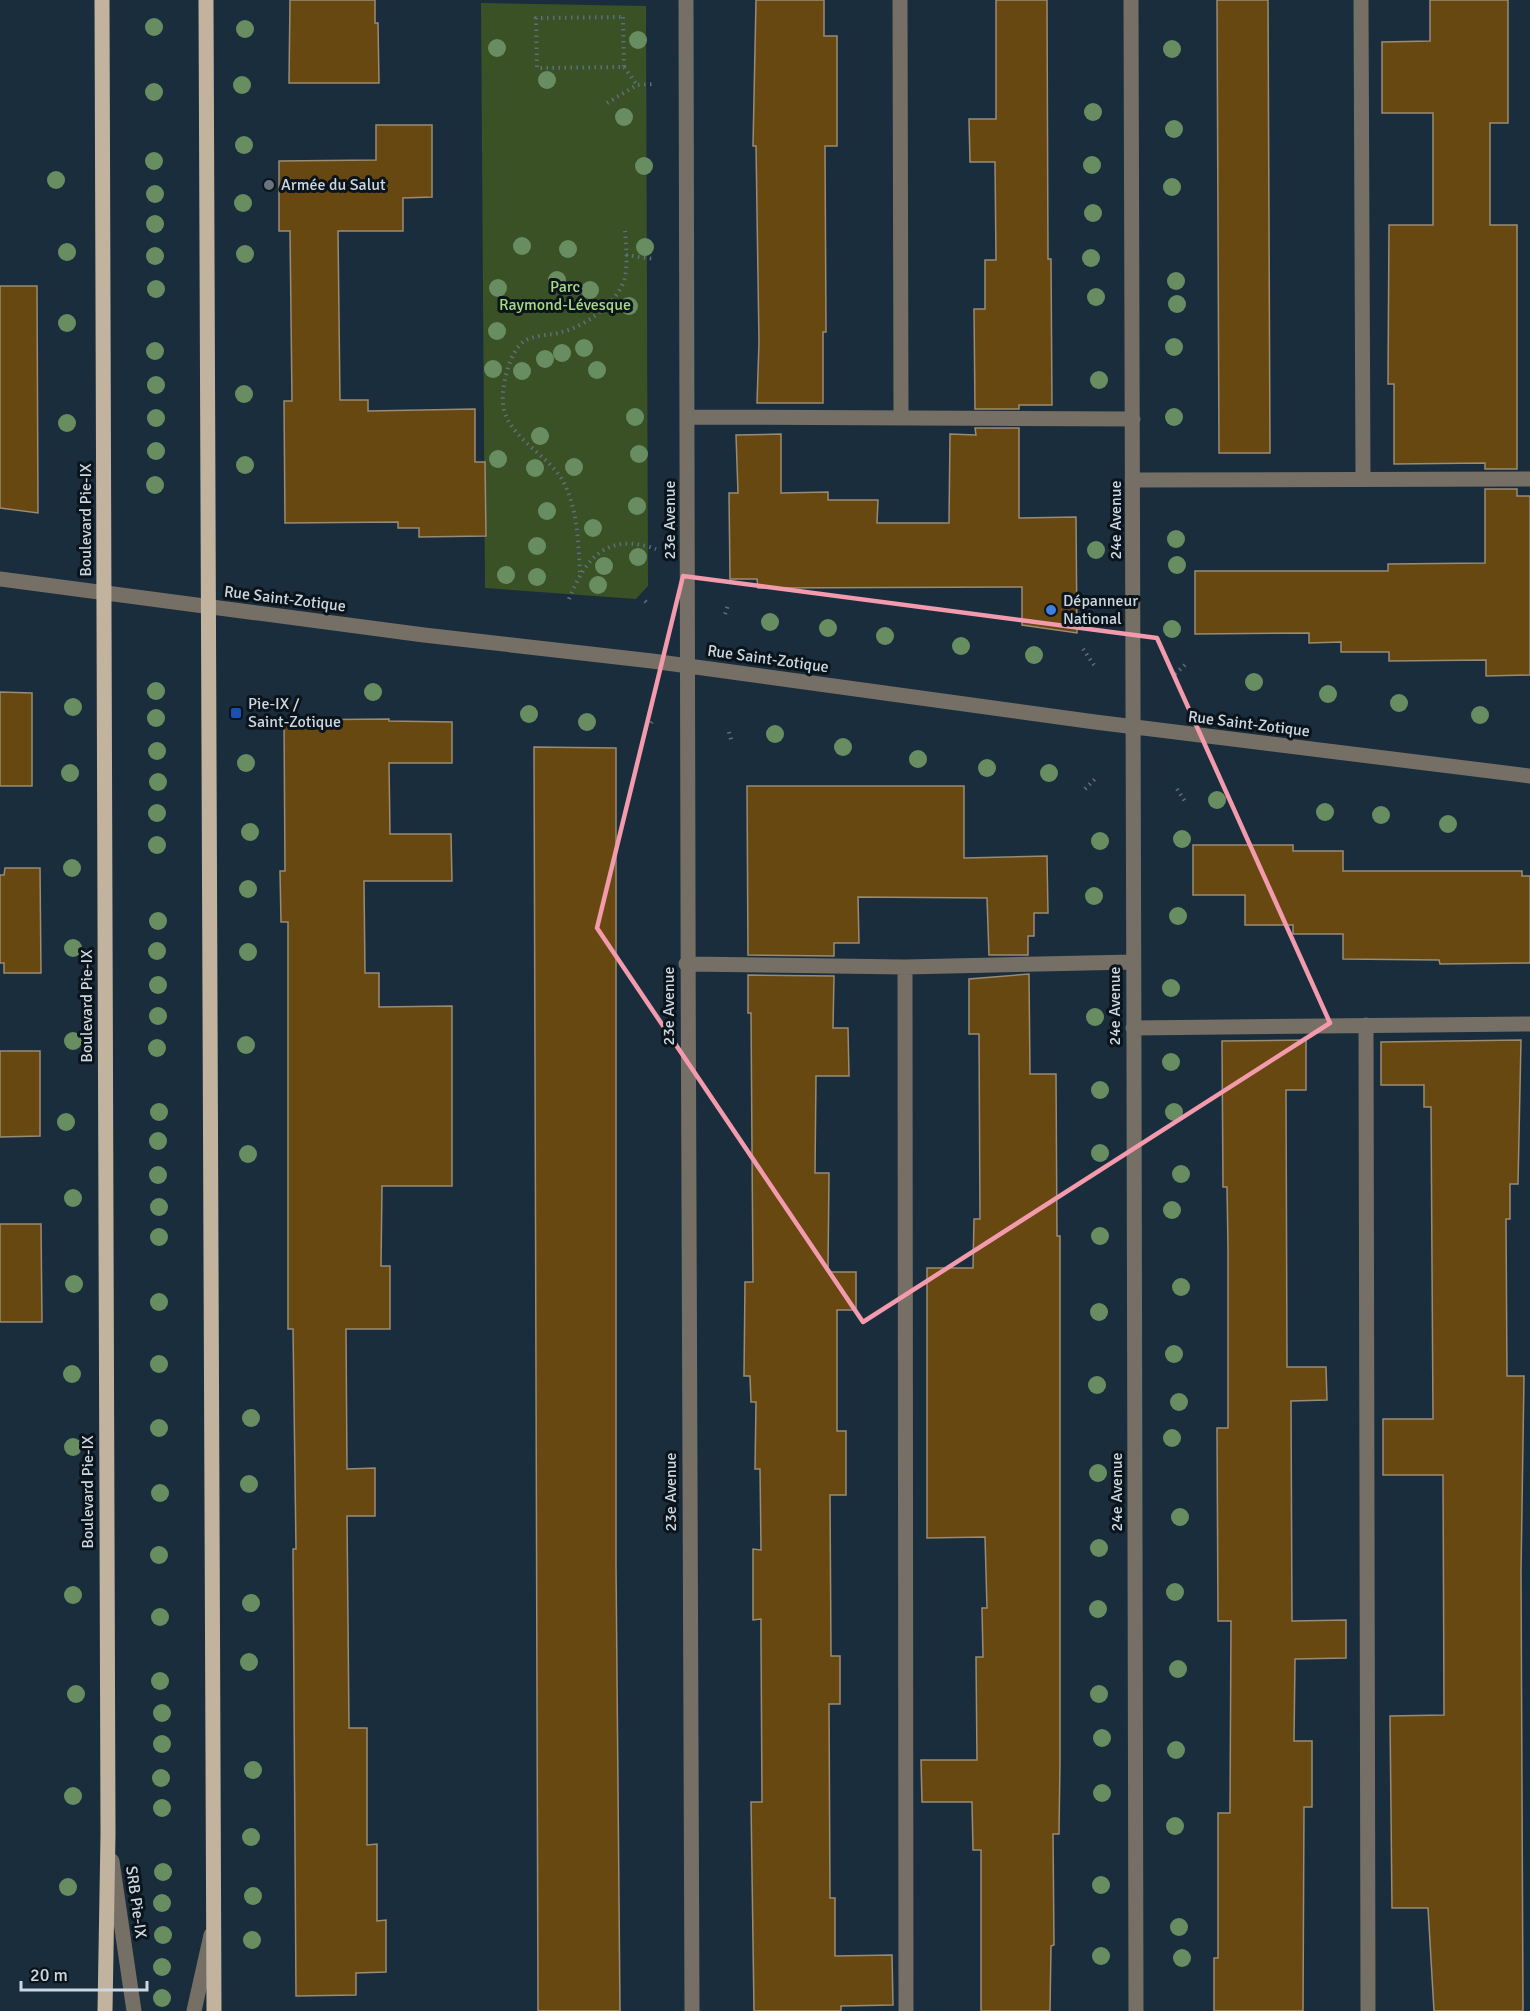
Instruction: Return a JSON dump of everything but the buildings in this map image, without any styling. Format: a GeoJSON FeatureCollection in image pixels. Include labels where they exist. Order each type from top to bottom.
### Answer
{"type":"FeatureCollection","features":[{"type":"Feature","properties":{"kind":"main road","name":"Boulevard Pie-IX"},"geometry":{"type":"LineString","coordinates":[[102,0],[108,1834],[105,2011]]}},
{"type":"Feature","properties":{"kind":"main road"},"geometry":{"type":"LineString","coordinates":[[206,0],[214,2011]]}},
{"type":"Feature","properties":{"kind":"street","name":"23e Avenue"},"geometry":{"type":"LineString","coordinates":[[686,0],[688,417],[686,964],[692,2011]]}},
{"type":"Feature","properties":{"kind":"street"},"geometry":{"type":"LineString","coordinates":[[900,0],[901,417]]}},
{"type":"Feature","properties":{"kind":"street","name":"24e Avenue"},"geometry":{"type":"LineString","coordinates":[[1131,0],[1136,727],[1133,962],[1136,2011]]}},
{"type":"Feature","properties":{"kind":"street"},"geometry":{"type":"LineString","coordinates":[[1361,0],[1363,479]]}},
{"type":"Feature","properties":{"kind":"street"},"geometry":{"type":"LineString","coordinates":[[688,417],[1133,419]]}},
{"type":"Feature","properties":{"kind":"street"},"geometry":{"type":"LineString","coordinates":[[1133,480],[1530,479]]}},
{"type":"Feature","properties":{"kind":"street","name":"Rue Saint-Zotique"},"geometry":{"type":"LineString","coordinates":[[0,579],[1530,776]]}},
{"type":"Feature","properties":{"kind":"street"},"geometry":{"type":"LineString","coordinates":[[686,964],[905,967],[1133,962]]}},
{"type":"Feature","properties":{"kind":"street"},"geometry":{"type":"LineString","coordinates":[[905,967],[906,2011]]}},
{"type":"Feature","properties":{"kind":"street"},"geometry":{"type":"LineString","coordinates":[[1133,1028],[1530,1024]]}},
{"type":"Feature","properties":{"kind":"street"},"geometry":{"type":"LineString","coordinates":[[1366,1025],[1368,2011]]}},
{"type":"Feature","properties":{"kind":"street","name":"SRB Pie-IX"},"geometry":{"type":"LineString","coordinates":[[108,1834],[134,2011]]}},
{"type":"Feature","properties":{"kind":"street"},"geometry":{"type":"LineString","coordinates":[[194,2011],[214,1922]]}},
{"type":"Feature","properties":{"kind":"path"},"geometry":{"type":"LineString","coordinates":[[624,67],[537,68],[537,18],[623,17],[624,67],[637,85]]}},
{"type":"Feature","properties":{"kind":"path"},"geometry":{"type":"LineString","coordinates":[[607,103],[637,85],[654,84]]}},
{"type":"Feature","properties":{"kind":"path"},"geometry":{"type":"LineString","coordinates":[[580,572],[570,496],[563,481],[550,464],[522,441],[511,426],[504,410],[503,394],[513,354],[523,342],[579,326],[598,313],[613,298],[625,278],[625,231]]}},
{"type":"Feature","properties":{"kind":"path"},"geometry":{"type":"LineString","coordinates":[[626,255],[654,259]]}},
{"type":"Feature","properties":{"kind":"path"},"geometry":{"type":"LineString","coordinates":[[569,599],[580,572],[595,555],[611,546],[629,542],[656,549]]}},
{"type":"Feature","properties":{"kind":"path"},"geometry":{"type":"LineString","coordinates":[[645,601],[649,605]]}},
{"type":"Feature","properties":{"kind":"path"},"geometry":{"type":"LineString","coordinates":[[725,614],[728,605]]}},
{"type":"Feature","properties":{"kind":"path"},"geometry":{"type":"LineString","coordinates":[[1083,649],[1094,665]]}},
{"type":"Feature","properties":{"kind":"path"},"geometry":{"type":"LineString","coordinates":[[1175,674],[1186,664]]}},
{"type":"Feature","properties":{"kind":"path"},"geometry":{"type":"LineString","coordinates":[[729,732],[732,744]]}},
{"type":"Feature","properties":{"kind":"path"},"geometry":{"type":"LineString","coordinates":[[1085,789],[1096,778]]}},
{"type":"Feature","properties":{"kind":"path"},"geometry":{"type":"LineString","coordinates":[[1177,789],[1186,803]]}},
{"type":"Feature","properties":{"kind":"highlighted area"},"geometry":{"type":"Polygon","coordinates":[[[683,576],[1157,638],[1330,1023],[863,1322],[597,928],[683,576]]]}},
{"type":"Feature","properties":{"kind":"green space","name":"Parc Raymond-Lévesque"},"geometry":{"type":"Polygon","coordinates":[[[481,3],[646,6],[648,586],[636,599],[485,588],[481,3]]]}},
{"type":"Feature","properties":{"kind":"place","name":"Armée du Salut"},"geometry":{"type":"Point","coordinates":[269,185]}},
{"type":"Feature","properties":{"kind":"place","name":"Dépanneur National"},"geometry":{"type":"Point","coordinates":[1051,610]}},
{"type":"Feature","properties":{"kind":"place","name":"Pie-IX / Saint-Zotique"},"geometry":{"type":"Point","coordinates":[236,713]}}]}
